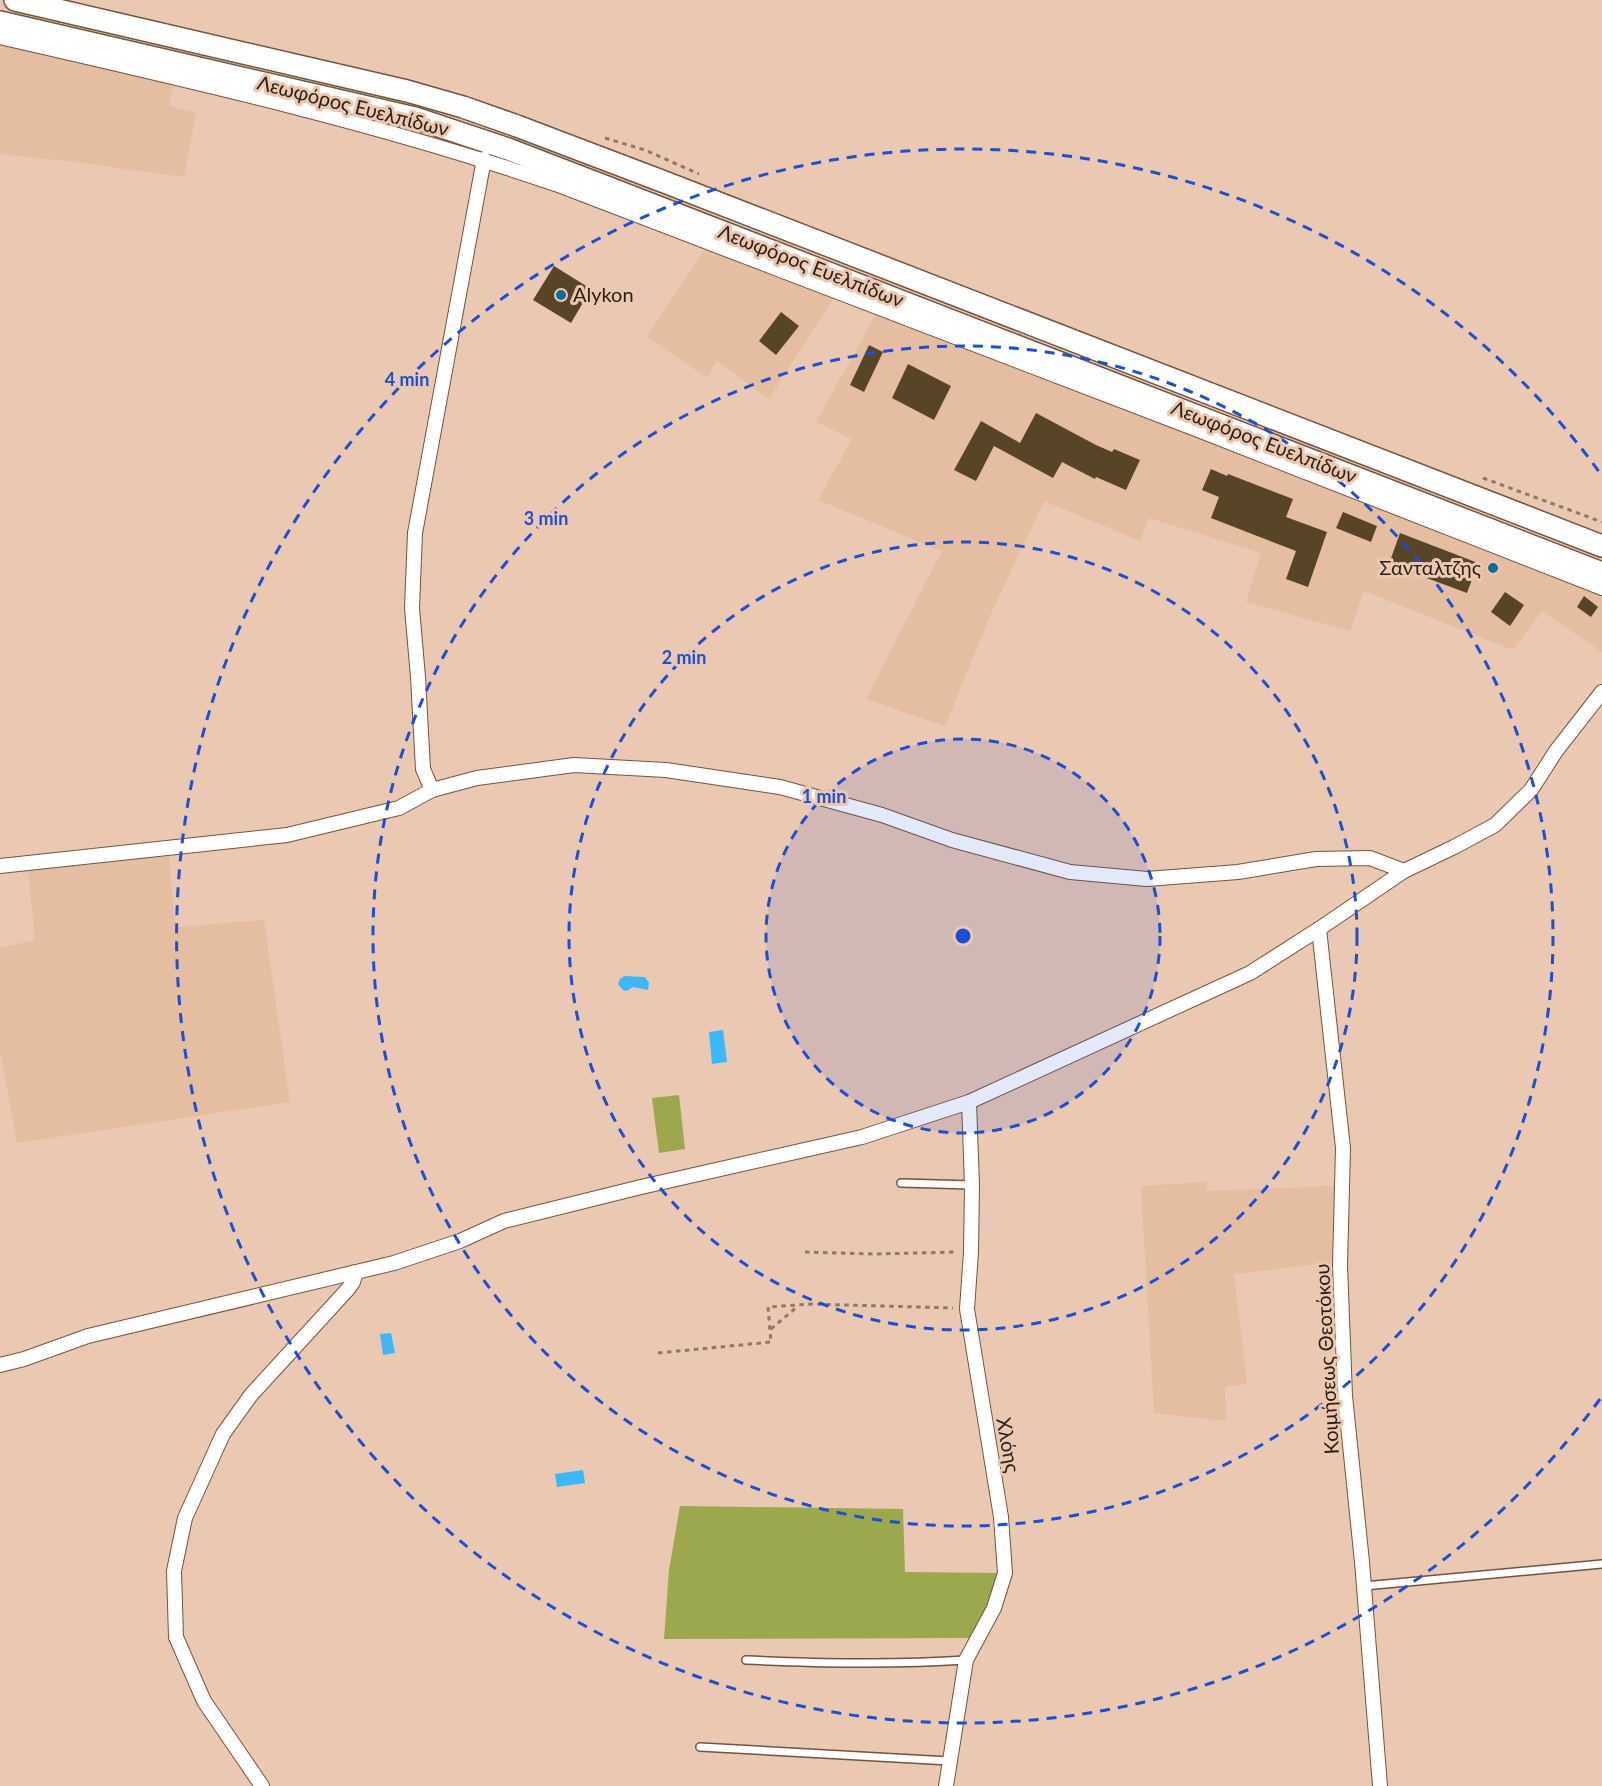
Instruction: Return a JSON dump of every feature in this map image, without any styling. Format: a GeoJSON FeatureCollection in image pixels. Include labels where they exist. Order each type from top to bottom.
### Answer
{"type":"FeatureCollection","features":[{"type":"Feature","properties":{"kind":"main road","name":"Λεωφόρος Ευελπίδων"},"geometry":{"type":"LineString","coordinates":[[15,0],[407,91],[474,110],[1602,546]]}},
{"type":"Feature","properties":{"kind":"main road","name":"Λεωφόρος Ευελπίδων"},"geometry":{"type":"LineString","coordinates":[[0,22],[415,118],[466,134],[1602,573]]}},
{"type":"Feature","properties":{"kind":"street"},"geometry":{"type":"LineString","coordinates":[[0,37],[233,92],[484,159],[573,190],[1182,423],[1602,588]]}},
{"type":"Feature","properties":{"kind":"street"},"geometry":{"type":"LineString","coordinates":[[432,790],[423,769],[412,608],[415,533],[484,159]]}},
{"type":"Feature","properties":{"kind":"street"},"geometry":{"type":"LineString","coordinates":[[0,1365],[24,1359],[88,1336],[394,1263],[460,1241],[504,1221],[862,1137],[969,1102],[1250,974],[1404,871],[1495,825],[1531,790],[1556,751],[1602,692]]}},
{"type":"Feature","properties":{"kind":"street"},"geometry":{"type":"LineString","coordinates":[[0,866],[287,835],[399,808],[432,790],[477,778],[574,765],[666,770],[780,787],[882,815],[952,840],[1070,872],[1147,879],[1238,872],[1316,859],[1370,858],[1404,871]]}},
{"type":"Feature","properties":{"kind":"street","name":"Κοιμήσεως Θεοτόκου"},"geometry":{"type":"LineString","coordinates":[[1320,929],[1343,1148],[1340,1265],[1345,1396],[1364,1586],[1380,1786]]}},
{"type":"Feature","properties":{"kind":"street","name":"Χλόης"},"geometry":{"type":"LineString","coordinates":[[946,1786],[966,1660],[994,1608],[1005,1573],[1000,1517],[967,1308],[972,1185],[969,1102]]}},
{"type":"Feature","properties":{"kind":"street"},"geometry":{"type":"LineString","coordinates":[[262,1786],[204,1701],[176,1637],[174,1571],[184,1518],[223,1434],[251,1395],[348,1289],[356,1272]]}},
{"type":"Feature","properties":{"kind":"lane"},"geometry":{"type":"LineString","coordinates":[[901,1183],[972,1185]]}},
{"type":"Feature","properties":{"kind":"lane"},"geometry":{"type":"LineString","coordinates":[[1364,1586],[1602,1564]]}},
{"type":"Feature","properties":{"kind":"lane"},"geometry":{"type":"LineString","coordinates":[[746,1660],[925,1663],[966,1660]]}},
{"type":"Feature","properties":{"kind":"lane"},"geometry":{"type":"LineString","coordinates":[[700,1747],[949,1761]]}},
{"type":"Feature","properties":{"kind":"path"},"geometry":{"type":"LineString","coordinates":[[805,1252],[875,1254],[971,1252]]}},
{"type":"Feature","properties":{"kind":"path"},"geometry":{"type":"LineString","coordinates":[[770,1330],[799,1305]]}},
{"type":"Feature","properties":{"kind":"path"},"geometry":{"type":"LineString","coordinates":[[658,1353],[771,1342],[768,1307],[873,1305],[967,1308]]}},
{"type":"Feature","properties":{"kind":"shaded area"},"geometry":{"type":"Polygon","coordinates":[[[0,43],[173,84],[169,106],[196,113],[184,177],[0,154],[0,43]]]}},
{"type":"Feature","properties":{"kind":"shaded area"},"geometry":{"type":"Polygon","coordinates":[[[705,249],[834,297],[769,399],[717,361],[707,378],[647,336],[705,249]]]}},
{"type":"Feature","properties":{"kind":"shaded area"},"geometry":{"type":"Polygon","coordinates":[[[877,313],[1602,595],[1602,652],[1542,611],[1513,650],[1364,591],[1350,631],[1246,602],[1261,553],[1149,518],[1140,541],[1044,501],[990,616],[945,726],[866,699],[942,551],[818,500],[852,439],[816,422],[877,313]]]}},
{"type":"Feature","properties":{"kind":"shaded area"},"geometry":{"type":"Polygon","coordinates":[[[169,856],[175,927],[264,920],[290,1102],[17,1143],[0,1050],[0,948],[35,940],[28,870],[169,856]]]}},
{"type":"Feature","properties":{"kind":"shaded area"},"geometry":{"type":"Polygon","coordinates":[[[1206,1182],[1208,1191],[1336,1186],[1334,1262],[1234,1274],[1247,1384],[1225,1387],[1226,1421],[1154,1413],[1141,1186],[1206,1182]]]}},
{"type":"Feature","properties":{"kind":"green space"},"geometry":{"type":"Polygon","coordinates":[[[679,1095],[685,1149],[659,1153],[652,1098],[679,1095]]]}},
{"type":"Feature","properties":{"kind":"green space"},"geometry":{"type":"Polygon","coordinates":[[[680,1506],[903,1509],[905,1572],[1000,1573],[983,1622],[969,1638],[664,1639],[669,1570],[680,1506]]]}},
{"type":"Feature","properties":{"kind":"water"},"geometry":{"type":"Polygon","coordinates":[[[624,976],[645,977],[649,983],[648,990],[633,987],[627,991],[623,990],[618,984],[624,976]]]}},
{"type":"Feature","properties":{"kind":"water"},"geometry":{"type":"Polygon","coordinates":[[[723,1030],[727,1062],[712,1064],[709,1032],[723,1030]]]}},
{"type":"Feature","properties":{"kind":"water"},"geometry":{"type":"Polygon","coordinates":[[[391,1333],[395,1353],[383,1355],[380,1334],[391,1333]]]}},
{"type":"Feature","properties":{"kind":"water"},"geometry":{"type":"Polygon","coordinates":[[[583,1470],[585,1483],[557,1487],[555,1474],[583,1470]]]}},
{"type":"Feature","properties":{"kind":"building"},"geometry":{"type":"Polygon","coordinates":[[[554,266],[591,289],[571,323],[533,300],[554,266]]]}},
{"type":"Feature","properties":{"kind":"building"},"geometry":{"type":"Polygon","coordinates":[[[781,312],[799,326],[776,355],[759,341],[781,312]]]}},
{"type":"Feature","properties":{"kind":"building"},"geometry":{"type":"Polygon","coordinates":[[[869,345],[883,352],[864,392],[850,385],[869,345]]]}},
{"type":"Feature","properties":{"kind":"building"},"geometry":{"type":"Polygon","coordinates":[[[908,364],[951,386],[934,420],[892,398],[908,364]]]}},
{"type":"Feature","properties":{"kind":"building"},"geometry":{"type":"Polygon","coordinates":[[[1036,413],[1096,445],[1112,452],[1114,449],[1140,460],[1126,490],[1096,477],[1095,479],[1062,462],[1053,478],[994,446],[976,481],[954,470],[981,421],[1020,443],[1036,413]]]}},
{"type":"Feature","properties":{"kind":"building"},"geometry":{"type":"Polygon","coordinates":[[[1211,469],[1293,499],[1286,517],[1327,532],[1308,587],[1286,579],[1296,551],[1211,518],[1219,497],[1202,490],[1211,469]]]}},
{"type":"Feature","properties":{"kind":"building"},"geometry":{"type":"Polygon","coordinates":[[[1343,512],[1377,526],[1371,542],[1336,528],[1343,512]]]}},
{"type":"Feature","properties":{"kind":"building"},"geometry":{"type":"Polygon","coordinates":[[[1400,533],[1478,563],[1467,593],[1389,564],[1400,533]]]}},
{"type":"Feature","properties":{"kind":"building"},"geometry":{"type":"Polygon","coordinates":[[[1505,592],[1524,605],[1510,626],[1491,612],[1505,592]]]}},
{"type":"Feature","properties":{"kind":"building"},"geometry":{"type":"Polygon","coordinates":[[[1584,596],[1598,607],[1591,617],[1577,607],[1584,596]]]}},
{"type":"Feature","properties":{"kind":"place","name":"Alykon"},"geometry":{"type":"Point","coordinates":[561,295]}},
{"type":"Feature","properties":{"kind":"place","name":"Σανταλτζης"},"geometry":{"type":"Point","coordinates":[1493,568]}}]}
